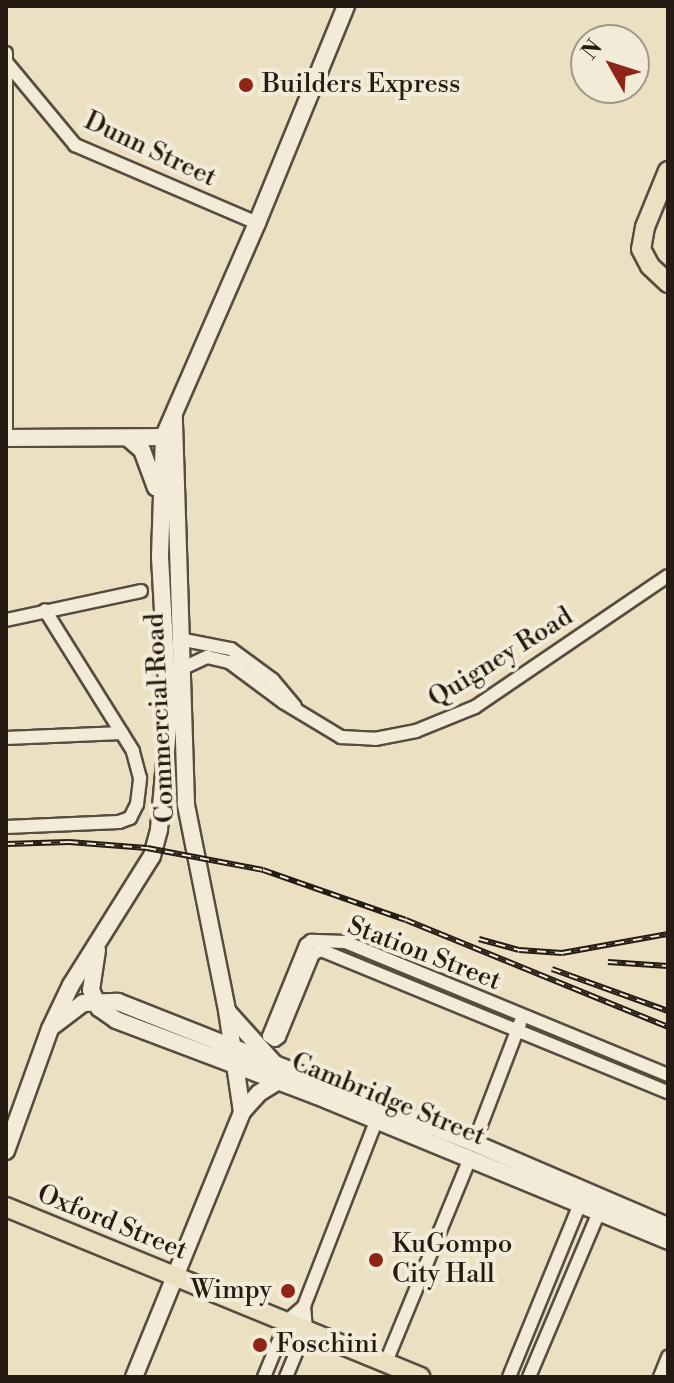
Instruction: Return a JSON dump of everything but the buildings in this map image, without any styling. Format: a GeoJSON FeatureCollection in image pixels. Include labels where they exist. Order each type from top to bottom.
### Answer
{"type":"FeatureCollection","features":[{"type":"Feature","properties":{"kind":"main road"},"geometry":{"type":"LineString","coordinates":[[668,171],[645,227],[641,249],[650,266],[668,283]]}},
{"type":"Feature","properties":{"kind":"main road","name":"Oxford Street"},"geometry":{"type":"LineString","coordinates":[[6,1207],[421,1377]]}},
{"type":"Feature","properties":{"kind":"street","name":"Commercial Road"},"geometry":{"type":"LineString","coordinates":[[6,1151],[50,1029],[84,960],[152,856],[159,829],[169,718],[159,505],[174,413],[257,223],[346,6]]}},
{"type":"Feature","properties":{"kind":"street"},"geometry":{"type":"LineString","coordinates":[[6,53],[6,438],[170,437]]}},
{"type":"Feature","properties":{"kind":"street","name":"Dunn Street"},"geometry":{"type":"LineString","coordinates":[[7,63],[75,145],[257,223]]}},
{"type":"Feature","properties":{"kind":"street","name":"Commercial Road"},"geometry":{"type":"LineString","coordinates":[[170,437],[186,804],[227,1010],[242,1112]]}},
{"type":"Feature","properties":{"kind":"street"},"geometry":{"type":"LineString","coordinates":[[128,438],[146,458],[159,505]]}},
{"type":"Feature","properties":{"kind":"street","name":"Quigney Road"},"geometry":{"type":"LineString","coordinates":[[181,669],[197,659],[217,657],[237,667],[302,714],[341,737],[375,739],[434,727],[490,698],[668,576]]}},
{"type":"Feature","properties":{"kind":"street"},"geometry":{"type":"LineString","coordinates":[[6,620],[141,591]]}},
{"type":"Feature","properties":{"kind":"street"},"geometry":{"type":"LineString","coordinates":[[6,827],[119,822],[130,818],[137,804],[139,764],[45,610]]}},
{"type":"Feature","properties":{"kind":"street","name":"Quigney Road"},"geometry":{"type":"LineString","coordinates":[[179,639],[231,649],[273,680],[302,714]]}},
{"type":"Feature","properties":{"kind":"street"},"geometry":{"type":"LineString","coordinates":[[6,738],[122,733]]}},
{"type":"Feature","properties":{"kind":"street"},"geometry":{"type":"LineString","coordinates":[[50,1029],[83,1003],[95,1000],[91,978],[101,937]]}},
{"type":"Feature","properties":{"kind":"street","name":"Station Street"},"geometry":{"type":"LineString","coordinates":[[668,1075],[348,943],[314,941],[304,948],[269,1036],[275,1040],[279,1037],[313,954],[318,950],[668,1092]]}},
{"type":"Feature","properties":{"kind":"street","name":"Cambridge Street"},"geometry":{"type":"LineString","coordinates":[[95,1000],[118,1002],[234,1057],[668,1226]]}},
{"type":"Feature","properties":{"kind":"street"},"geometry":{"type":"LineString","coordinates":[[134,1377],[242,1112],[279,1075],[227,1010]]}},
{"type":"Feature","properties":{"kind":"street"},"geometry":{"type":"LineString","coordinates":[[386,1362],[523,1017]]}},
{"type":"Feature","properties":{"kind":"street","name":"Cambridge Street"},"geometry":{"type":"LineString","coordinates":[[279,1075],[376,1121],[472,1151],[580,1204],[668,1241]]}},
{"type":"Feature","properties":{"kind":"street"},"geometry":{"type":"LineString","coordinates":[[286,1377],[306,1329],[304,1306],[376,1121]]}},
{"type":"Feature","properties":{"kind":"street"},"geometry":{"type":"LineString","coordinates":[[509,1377],[580,1204]]}},
{"type":"Feature","properties":{"kind":"street"},"geometry":{"type":"LineString","coordinates":[[529,1377],[599,1212]]}},
{"type":"Feature","properties":{"kind":"street"},"geometry":{"type":"LineString","coordinates":[[264,1377],[287,1321],[304,1306]]}},
{"type":"Feature","properties":{"kind":"street"},"geometry":{"type":"LineString","coordinates":[[660,1377],[668,1357]]}},
{"type":"Feature","properties":{"kind":"railway"},"geometry":{"type":"LineString","coordinates":[[6,844],[69,842],[147,848],[263,870],[406,920],[668,1027]]}},
{"type":"Feature","properties":{"kind":"railway"},"geometry":{"type":"LineString","coordinates":[[479,939],[519,950],[562,953],[668,934]]}},
{"type":"Feature","properties":{"kind":"railway"},"geometry":{"type":"LineString","coordinates":[[608,962],[668,966]]}},
{"type":"Feature","properties":{"kind":"railway"},"geometry":{"type":"LineString","coordinates":[[552,969],[668,1011]]}},
{"type":"Feature","properties":{"kind":"place","name":"Builders Express"},"geometry":{"type":"Point","coordinates":[246,85]}},
{"type":"Feature","properties":{"kind":"place","name":"KuGompo City Hall"},"geometry":{"type":"Point","coordinates":[376,1260]}},
{"type":"Feature","properties":{"kind":"place","name":"Wimpy"},"geometry":{"type":"Point","coordinates":[288,1291]}},
{"type":"Feature","properties":{"kind":"place","name":"Foschini"},"geometry":{"type":"Point","coordinates":[260,1345]}}]}
